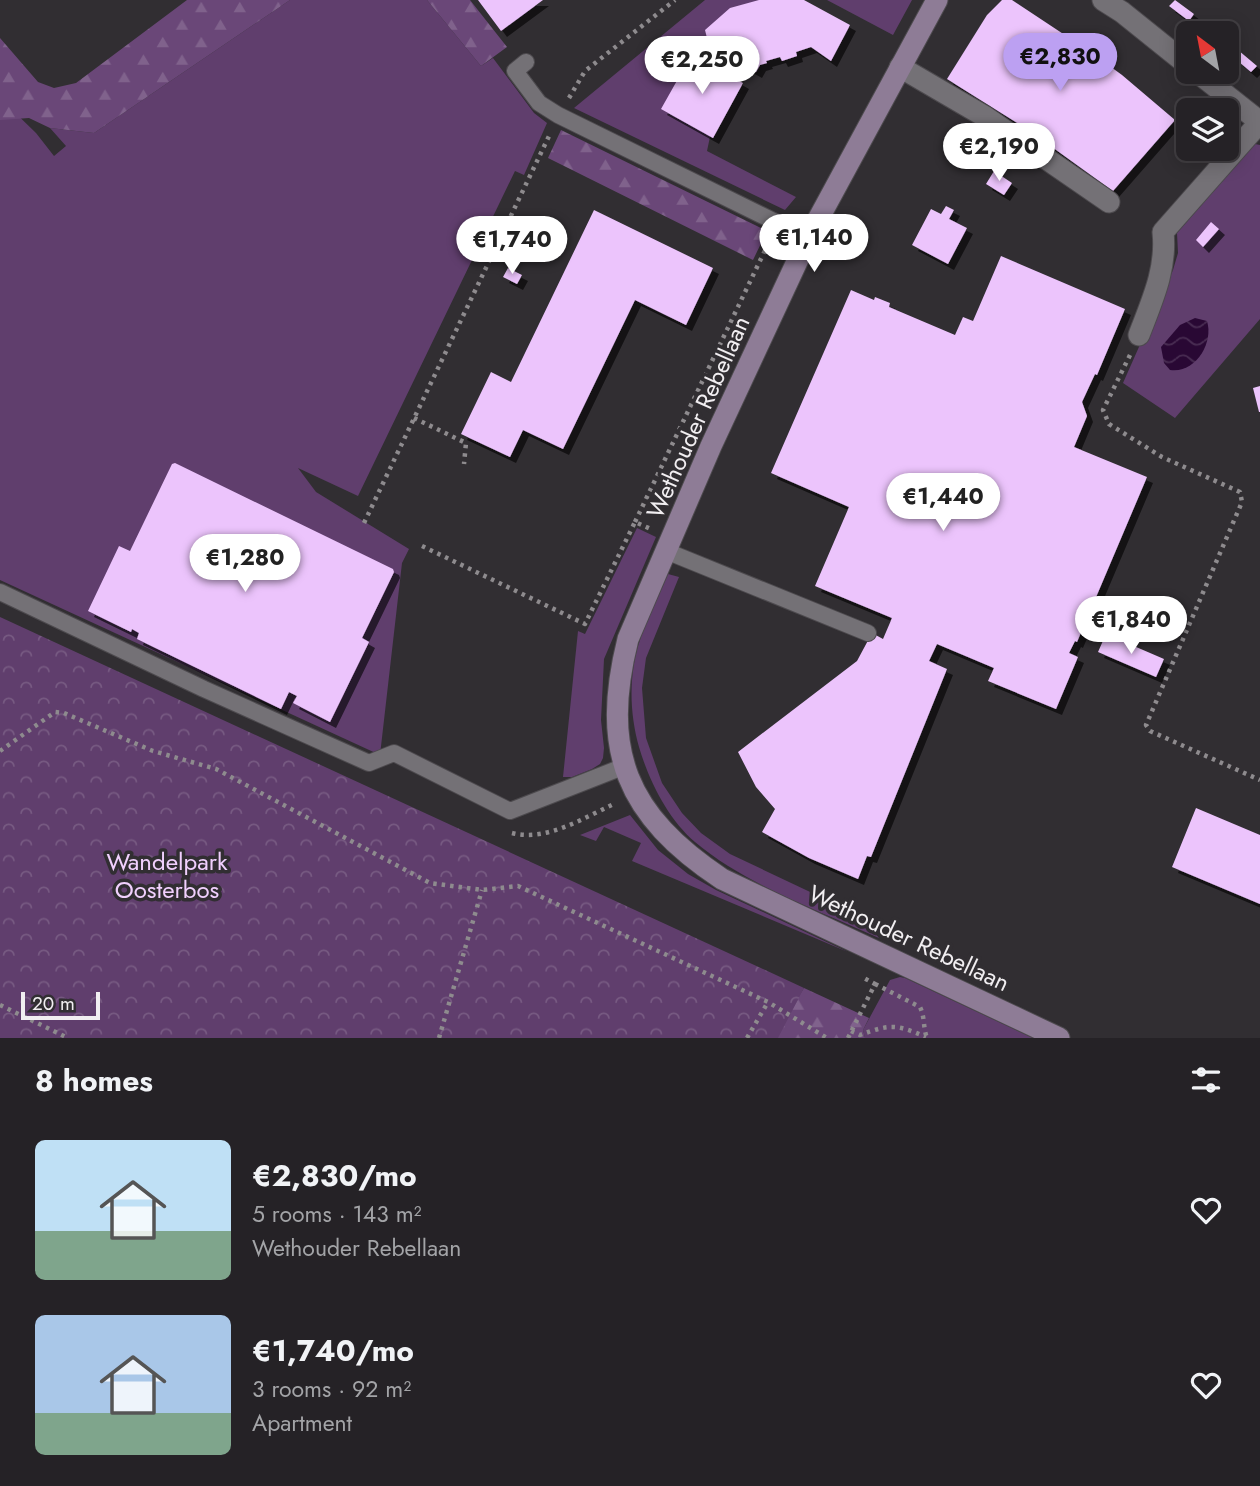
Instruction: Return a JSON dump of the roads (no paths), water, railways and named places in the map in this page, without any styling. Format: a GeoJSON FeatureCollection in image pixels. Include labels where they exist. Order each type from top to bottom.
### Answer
{"type":"FeatureCollection","features":[{"type":"Feature","properties":{"kind":"street","name":"Wethouder Rebellaan"},"geometry":{"type":"LineString","coordinates":[[937,0],[808,238],[711,446],[628,639],[620,671],[618,745],[636,795],[662,830],[690,857],[722,878],[1059,1038]]}},
{"type":"Feature","properties":{"kind":"street"},"geometry":{"type":"LineString","coordinates":[[1103,0],[1176,55]]}},
{"type":"Feature","properties":{"kind":"street"},"geometry":{"type":"LineString","coordinates":[[900,67],[985,116],[1109,202]]}},
{"type":"Feature","properties":{"kind":"street"},"geometry":{"type":"LineString","coordinates":[[1139,335],[1162,272],[1165,250],[1163,232],[1260,122],[1212,84]]}},
{"type":"Feature","properties":{"kind":"lane"},"geometry":{"type":"LineString","coordinates":[[526,62],[515,71],[539,103],[558,115],[808,238]]}},
{"type":"Feature","properties":{"kind":"lane"},"geometry":{"type":"LineString","coordinates":[[669,545],[868,633]]}},
{"type":"Feature","properties":{"kind":"lane"},"geometry":{"type":"LineString","coordinates":[[0,592],[204,689],[369,763],[394,753],[510,811],[625,766]]}},
{"type":"Feature","properties":{"kind":"water"},"geometry":{"type":"Polygon","coordinates":[[[1195,318],[1207,321],[1208,338],[1205,347],[1195,362],[1179,370],[1170,370],[1164,363],[1161,347],[1180,325],[1195,318]]]}},
{"type":"Feature","properties":{"kind":"park label","name":"Wandelpark Oosterbos"},"geometry":{"type":"Point","coordinates":[167,875]}}]}
